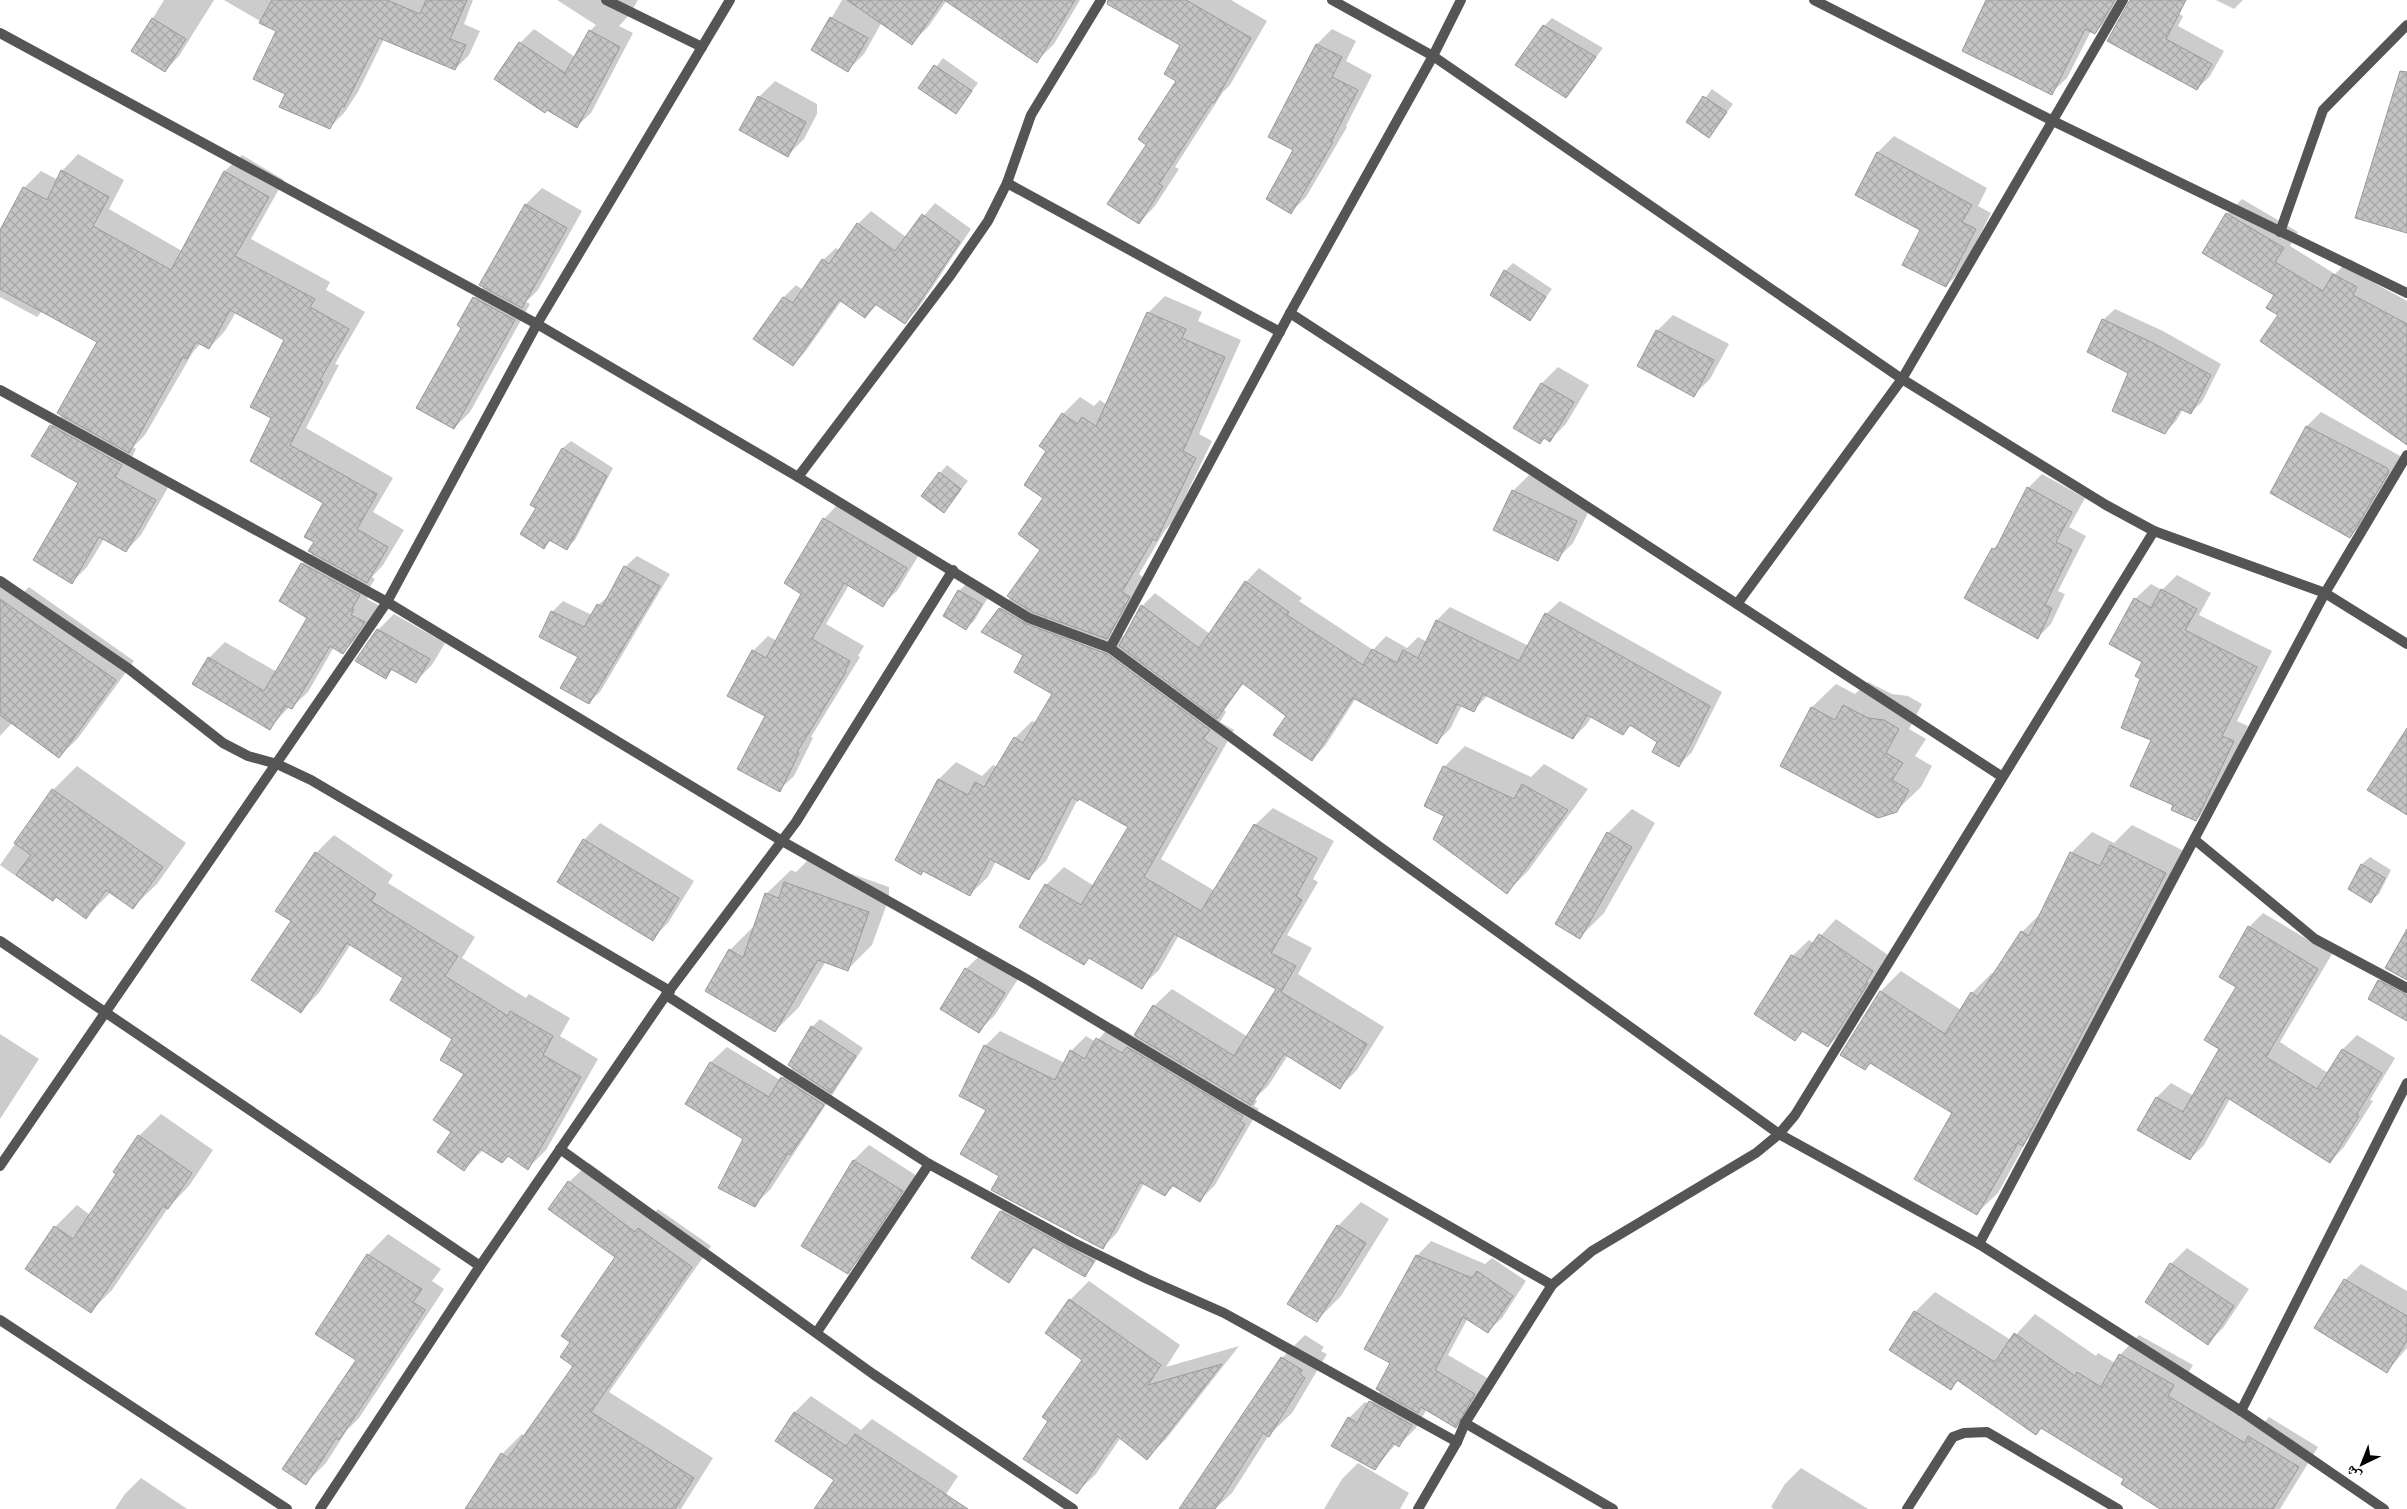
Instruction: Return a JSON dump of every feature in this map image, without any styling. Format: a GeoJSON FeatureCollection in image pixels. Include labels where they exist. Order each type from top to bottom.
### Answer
{"type":"FeatureCollection","features":[{"type":"Feature","properties":{"kind":"street"},"geometry":{"type":"LineString","coordinates":[[606,0],[702,47]]}},
{"type":"Feature","properties":{"kind":"street"},"geometry":{"type":"LineString","coordinates":[[0,1166],[387,602],[537,324],[730,0]]}},
{"type":"Feature","properties":{"kind":"street"},"geometry":{"type":"LineString","coordinates":[[798,477],[950,276],[988,221],[1007,183],[1031,115],[1101,0]]}},
{"type":"Feature","properties":{"kind":"street"},"geometry":{"type":"LineString","coordinates":[[1332,0],[1433,56],[1902,378],[2106,505],[2154,530],[2325,593],[2407,644]]}},
{"type":"Feature","properties":{"kind":"street"},"geometry":{"type":"LineString","coordinates":[[1110,648],[1290,313],[1433,56],[1461,0]]}},
{"type":"Feature","properties":{"kind":"street"},"geometry":{"type":"LineString","coordinates":[[1814,0],[2053,121],[2407,293]]}},
{"type":"Feature","properties":{"kind":"street"},"geometry":{"type":"LineString","coordinates":[[1737,604],[1829,481],[1902,378],[2123,0]]}},
{"type":"Feature","properties":{"kind":"street"},"geometry":{"type":"LineString","coordinates":[[2280,232],[2323,110],[2407,25]]}},
{"type":"Feature","properties":{"kind":"street"},"geometry":{"type":"LineString","coordinates":[[0,33],[537,324],[798,477],[1029,618],[1110,648],[1388,852],[1779,1134],[1979,1244],[2240,1411],[2384,1509]]}},
{"type":"Feature","properties":{"kind":"street"},"geometry":{"type":"LineString","coordinates":[[1007,183],[1280,332]]}},
{"type":"Feature","properties":{"kind":"street"},"geometry":{"type":"LineString","coordinates":[[1290,313],[2001,776]]}},
{"type":"Feature","properties":{"kind":"street"},"geometry":{"type":"LineString","coordinates":[[0,390],[387,602],[782,841],[1030,981],[1237,1105],[1552,1284]]}},
{"type":"Feature","properties":{"kind":"street"},"geometry":{"type":"LineString","coordinates":[[1979,1244],[2325,593],[2407,455]]}},
{"type":"Feature","properties":{"kind":"street"},"geometry":{"type":"LineString","coordinates":[[1418,1509],[1457,1442],[1465,1423],[1552,1284],[1592,1251],[1714,1180],[1756,1153],[1779,1134],[1796,1114],[2001,776],[2154,530]]}},
{"type":"Feature","properties":{"kind":"street"},"geometry":{"type":"LineString","coordinates":[[320,1509],[480,1266],[560,1149],[668,993],[782,841],[953,570]]}},
{"type":"Feature","properties":{"kind":"street"},"geometry":{"type":"LineString","coordinates":[[0,581],[130,669],[223,743],[248,756],[277,764],[311,780],[668,993],[929,1164],[1072,1242],[1147,1279],[1224,1313],[1457,1442]]}},
{"type":"Feature","properties":{"kind":"street"},"geometry":{"type":"LineString","coordinates":[[2195,840],[2315,939],[2407,988]]}},
{"type":"Feature","properties":{"kind":"street"},"geometry":{"type":"LineString","coordinates":[[0,941],[480,1266]]}},
{"type":"Feature","properties":{"kind":"street"},"geometry":{"type":"LineString","coordinates":[[2240,1411],[2407,1083]]}},
{"type":"Feature","properties":{"kind":"street"},"geometry":{"type":"LineString","coordinates":[[560,1149],[817,1332],[872,1374],[1073,1509]]}},
{"type":"Feature","properties":{"kind":"street"},"geometry":{"type":"LineString","coordinates":[[817,1332],[929,1164]]}},
{"type":"Feature","properties":{"kind":"street"},"geometry":{"type":"LineString","coordinates":[[0,1320],[287,1509]]}},
{"type":"Feature","properties":{"kind":"street"},"geometry":{"type":"LineString","coordinates":[[1465,1423],[1613,1509]]}},
{"type":"Feature","properties":{"kind":"street"},"geometry":{"type":"LineString","coordinates":[[1907,1509],[1953,1438],[1964,1433],[1987,1432],[2118,1509]]}},
{"type":"Feature","properties":{"kind":"building"},"geometry":{"type":"Polygon","coordinates":[[[272,0],[387,0],[420,14],[426,0],[467,0],[450,39],[466,45],[455,70],[379,38],[344,107],[342,106],[330,129],[279,107],[285,94],[253,79],[276,31],[259,23],[272,0]]]}},
{"type":"Feature","properties":{"kind":"building"},"geometry":{"type":"Polygon","coordinates":[[[847,0],[943,0],[912,45],[847,0]]]}},
{"type":"Feature","properties":{"kind":"building"},"geometry":{"type":"Polygon","coordinates":[[[944,0],[1075,0],[1037,63],[944,0]]]}},
{"type":"Feature","properties":{"kind":"building"},"geometry":{"type":"Polygon","coordinates":[[[1108,0],[1186,0],[1251,38],[1214,103],[1212,102],[1159,184],[1163,186],[1139,224],[1107,204],[1146,145],[1138,139],[1176,81],[1164,74],[1180,45],[1107,4],[1108,0]]]}},
{"type":"Feature","properties":{"kind":"building"},"geometry":{"type":"Polygon","coordinates":[[[1986,0],[2115,0],[2095,34],[2085,29],[2052,95],[1962,51],[1986,0]]]}},
{"type":"Feature","properties":{"kind":"building"},"geometry":{"type":"Polygon","coordinates":[[[2130,0],[2186,0],[2166,39],[2212,64],[2197,90],[2107,41],[2130,0]]]}},
{"type":"Feature","properties":{"kind":"building"},"geometry":{"type":"Polygon","coordinates":[[[830,17],[868,38],[848,72],[811,50],[830,17]]]}},
{"type":"Feature","properties":{"kind":"building"},"geometry":{"type":"Polygon","coordinates":[[[152,18],[186,39],[165,72],[131,51],[152,18]]]}},
{"type":"Feature","properties":{"kind":"building"},"geometry":{"type":"Polygon","coordinates":[[[1543,25],[1596,57],[1566,98],[1515,65],[1543,25]]]}},
{"type":"Feature","properties":{"kind":"building"},"geometry":{"type":"Polygon","coordinates":[[[589,30],[620,47],[577,128],[547,110],[545,113],[494,79],[519,42],[565,73],[589,30]]]}},
{"type":"Feature","properties":{"kind":"building"},"geometry":{"type":"Polygon","coordinates":[[[1316,44],[1342,57],[1332,77],[1358,90],[1331,142],[1333,142],[1291,214],[1266,199],[1293,150],[1268,137],[1316,44]]]}},
{"type":"Feature","properties":{"kind":"building"},"geometry":{"type":"Polygon","coordinates":[[[934,65],[972,91],[956,114],[918,88],[934,65]]]}},
{"type":"Feature","properties":{"kind":"building"},"geometry":{"type":"Polygon","coordinates":[[[2400,71],[2407,72],[2407,233],[2355,218],[2400,71]]]}},
{"type":"Feature","properties":{"kind":"building"},"geometry":{"type":"Polygon","coordinates":[[[758,96],[806,122],[788,157],[739,130],[758,96]]]}},
{"type":"Feature","properties":{"kind":"building"},"geometry":{"type":"Polygon","coordinates":[[[1703,96],[1727,112],[1709,138],[1686,122],[1703,96]]]}},
{"type":"Feature","properties":{"kind":"building"},"geometry":{"type":"Polygon","coordinates":[[[1877,152],[1972,205],[1962,222],[1976,229],[1946,287],[1902,265],[1920,230],[1855,195],[1877,152]]]}},
{"type":"Feature","properties":{"kind":"building"},"geometry":{"type":"Polygon","coordinates":[[[61,170],[109,197],[93,226],[171,270],[224,171],[269,197],[235,256],[315,299],[310,307],[349,329],[320,380],[323,382],[290,445],[377,494],[357,529],[388,547],[367,583],[308,551],[314,542],[304,537],[323,503],[250,461],[271,418],[250,407],[284,340],[230,310],[209,349],[196,342],[187,359],[183,357],[129,453],[57,413],[97,342],[0,289],[0,230],[23,187],[47,200],[61,170]]]}},
{"type":"Feature","properties":{"kind":"building"},"geometry":{"type":"Polygon","coordinates":[[[525,204],[567,228],[522,308],[479,285],[525,204]]]}},
{"type":"Feature","properties":{"kind":"building"},"geometry":{"type":"Polygon","coordinates":[[[2226,213],[2284,248],[2275,262],[2323,291],[2333,274],[2357,287],[2353,295],[2407,324],[2407,445],[2260,341],[2278,315],[2266,308],[2274,295],[2202,253],[2226,213]]]}},
{"type":"Feature","properties":{"kind":"building"},"geometry":{"type":"Polygon","coordinates":[[[922,214],[960,242],[905,324],[875,304],[865,318],[839,300],[793,366],[753,339],[783,297],[793,303],[822,259],[829,264],[857,223],[895,251],[922,214]]]}},
{"type":"Feature","properties":{"kind":"building"},"geometry":{"type":"Polygon","coordinates":[[[1504,270],[1546,297],[1530,321],[1490,295],[1504,270]]]}},
{"type":"Feature","properties":{"kind":"building"},"geometry":{"type":"Polygon","coordinates":[[[473,297],[515,320],[454,429],[416,408],[461,328],[457,325],[473,297]]]}},
{"type":"Feature","properties":{"kind":"building"},"geometry":{"type":"Polygon","coordinates":[[[1147,312],[1186,329],[1182,338],[1225,357],[1183,451],[1196,458],[1156,541],[1153,539],[1122,592],[1130,597],[1107,639],[1032,612],[1007,596],[1040,550],[1018,534],[1043,498],[1024,485],[1046,451],[1039,446],[1062,413],[1077,424],[1082,417],[1096,426],[1147,312]]]}},
{"type":"Feature","properties":{"kind":"building"},"geometry":{"type":"Polygon","coordinates":[[[2102,319],[2151,342],[2211,375],[2191,414],[2180,409],[2165,434],[2112,411],[2128,373],[2087,352],[2102,319]]]}},
{"type":"Feature","properties":{"kind":"building"},"geometry":{"type":"Polygon","coordinates":[[[1656,330],[1714,360],[1694,397],[1637,366],[1656,330]]]}},
{"type":"Feature","properties":{"kind":"building"},"geometry":{"type":"Polygon","coordinates":[[[1541,383],[1574,402],[1550,442],[1544,438],[1540,444],[1513,428],[1541,383]]]}},
{"type":"Feature","properties":{"kind":"building"},"geometry":{"type":"Polygon","coordinates":[[[50,425],[122,465],[115,477],[156,500],[126,552],[99,537],[72,584],[33,560],[78,483],[31,456],[50,425]]]}},
{"type":"Feature","properties":{"kind":"building"},"geometry":{"type":"Polygon","coordinates":[[[2306,426],[2387,468],[2389,472],[2350,538],[2270,493],[2306,426]]]}},
{"type":"Feature","properties":{"kind":"building"},"geometry":{"type":"Polygon","coordinates":[[[562,448],[607,476],[567,550],[549,540],[544,549],[520,534],[536,508],[530,505],[562,448]]]}},
{"type":"Feature","properties":{"kind":"building"},"geometry":{"type":"Polygon","coordinates":[[[939,472],[961,489],[944,513],[921,496],[939,472]]]}},
{"type":"Feature","properties":{"kind":"building"},"geometry":{"type":"Polygon","coordinates":[[[2027,487],[2072,512],[2056,542],[2072,550],[2045,605],[2052,608],[2038,639],[1964,598],[1992,548],[1995,550],[2027,487]]]}},
{"type":"Feature","properties":{"kind":"building"},"geometry":{"type":"Polygon","coordinates":[[[1512,490],[1577,521],[1558,561],[1493,530],[1512,490]]]}},
{"type":"Feature","properties":{"kind":"building"},"geometry":{"type":"Polygon","coordinates":[[[823,518],[907,568],[883,607],[844,583],[812,639],[850,661],[846,672],[797,752],[799,753],[780,792],[737,769],[765,716],[727,696],[752,650],[766,658],[801,594],[784,583],[823,518]]]}},
{"type":"Feature","properties":{"kind":"building"},"geometry":{"type":"Polygon","coordinates":[[[301,563],[360,595],[352,609],[354,610],[351,615],[365,622],[343,654],[330,646],[292,709],[285,706],[270,730],[192,684],[208,657],[264,691],[307,618],[279,601],[301,563]]]}},
{"type":"Feature","properties":{"kind":"building"},"geometry":{"type":"Polygon","coordinates":[[[624,566],[660,586],[589,704],[560,688],[578,657],[539,637],[551,611],[584,627],[597,604],[602,607],[624,566]]]}},
{"type":"Feature","properties":{"kind":"building"},"geometry":{"type":"Polygon","coordinates":[[[1245,581],[1289,612],[1287,615],[1363,665],[1372,649],[1397,663],[1403,650],[1418,658],[1436,620],[1519,661],[1545,613],[1710,706],[1679,767],[1652,752],[1657,742],[1630,725],[1623,735],[1587,715],[1573,739],[1483,694],[1474,712],[1457,704],[1437,744],[1353,698],[1312,761],[1273,735],[1286,716],[1242,683],[1217,719],[1119,646],[1141,605],[1199,648],[1245,581]]]}},
{"type":"Feature","properties":{"kind":"building"},"geometry":{"type":"Polygon","coordinates":[[[2161,589],[2197,609],[2185,630],[2257,667],[2222,736],[2234,741],[2196,821],[2171,810],[2173,805],[2130,786],[2151,740],[2121,728],[2140,679],[2135,676],[2142,662],[2109,644],[2134,598],[2151,608],[2161,589]]]}},
{"type":"Feature","properties":{"kind":"building"},"geometry":{"type":"Polygon","coordinates":[[[958,590],[982,604],[966,630],[943,616],[958,590]]]}},
{"type":"Feature","properties":{"kind":"building"},"geometry":{"type":"Polygon","coordinates":[[[0,599],[116,680],[59,758],[0,715],[0,599]]]}},
{"type":"Feature","properties":{"kind":"building"},"geometry":{"type":"Polygon","coordinates":[[[999,608],[1027,624],[1107,654],[1210,730],[1203,739],[1217,748],[1144,877],[1201,911],[1254,824],[1317,858],[1296,896],[1302,900],[1271,953],[1296,966],[1281,992],[1367,1044],[1340,1089],[1284,1054],[1251,1105],[1134,1035],[1153,1005],[1234,1056],[1276,989],[1174,934],[1142,989],[1089,958],[1084,965],[1019,927],[1045,884],[1081,905],[1128,827],[1079,799],[1078,801],[1072,797],[1029,880],[990,859],[970,896],[923,871],[921,875],[895,860],[938,779],[968,795],[975,782],[984,787],[1014,737],[1023,743],[1052,694],[1014,672],[1023,655],[981,632],[999,608]]]}},
{"type":"Feature","properties":{"kind":"building"},"geometry":{"type":"Polygon","coordinates":[[[377,629],[430,659],[416,683],[391,669],[386,679],[355,661],[377,629]]]}},
{"type":"Feature","properties":{"kind":"building"},"geometry":{"type":"Polygon","coordinates":[[[1843,705],[1868,718],[1884,720],[1899,729],[1886,753],[1903,763],[1892,780],[1909,790],[1897,812],[1878,818],[1780,766],[1811,707],[1835,720],[1843,705]]]}},
{"type":"Feature","properties":{"kind":"building"},"geometry":{"type":"Polygon","coordinates":[[[2407,728],[2407,815],[2367,790],[2407,728]]]}},
{"type":"Feature","properties":{"kind":"building"},"geometry":{"type":"Polygon","coordinates":[[[1443,766],[1514,799],[1522,784],[1568,810],[1507,894],[1433,839],[1444,816],[1424,806],[1443,766]]]}},
{"type":"Feature","properties":{"kind":"building"},"geometry":{"type":"Polygon","coordinates":[[[52,789],[163,867],[133,909],[106,890],[86,919],[56,897],[53,901],[16,875],[31,855],[14,843],[52,789]]]}},
{"type":"Feature","properties":{"kind":"building"},"geometry":{"type":"Polygon","coordinates":[[[1607,832],[1632,847],[1580,939],[1555,924],[1607,832]]]}},
{"type":"Feature","properties":{"kind":"building"},"geometry":{"type":"Polygon","coordinates":[[[583,839],[679,898],[653,941],[557,882],[583,839]]]}},
{"type":"Feature","properties":{"kind":"building"},"geometry":{"type":"Polygon","coordinates":[[[2110,845],[2166,873],[2023,1146],[2018,1143],[1977,1215],[1914,1179],[1952,1113],[1870,1063],[1865,1070],[1840,1055],[1880,991],[1945,1034],[1971,992],[1978,997],[2021,931],[2029,936],[2070,852],[2100,866],[2110,845]]]}},
{"type":"Feature","properties":{"kind":"building"},"geometry":{"type":"Polygon","coordinates":[[[315,852],[376,894],[371,901],[458,956],[445,976],[508,1016],[510,1011],[553,1036],[543,1055],[581,1077],[528,1170],[508,1156],[502,1163],[480,1149],[464,1171],[437,1152],[451,1132],[433,1120],[464,1074],[440,1060],[452,1039],[390,1000],[403,978],[347,943],[301,1013],[251,980],[291,921],[275,911],[315,852]]]}},
{"type":"Feature","properties":{"kind":"building"},"geometry":{"type":"Polygon","coordinates":[[[2361,864],[2385,878],[2371,903],[2348,889],[2361,864]]]}},
{"type":"Feature","properties":{"kind":"building"},"geometry":{"type":"Polygon","coordinates":[[[784,882],[869,912],[848,971],[818,960],[775,1032],[705,991],[729,949],[743,958],[765,893],[779,898],[784,882]]]}},
{"type":"Feature","properties":{"kind":"building"},"geometry":{"type":"Polygon","coordinates":[[[2248,926],[2318,969],[2266,1057],[2317,1089],[2342,1049],[2382,1073],[2357,1114],[2359,1116],[2330,1163],[2226,1097],[2190,1160],[2137,1130],[2156,1097],[2183,1112],[2219,1049],[2204,1040],[2236,987],[2219,977],[2248,926]]]}},
{"type":"Feature","properties":{"kind":"building"},"geometry":{"type":"Polygon","coordinates":[[[2407,929],[2407,980],[2385,968],[2407,929]]]}},
{"type":"Feature","properties":{"kind":"building"},"geometry":{"type":"Polygon","coordinates":[[[1819,934],[1873,971],[1866,982],[1868,983],[1828,1047],[1802,1031],[1795,1041],[1754,1014],[1791,955],[1801,960],[1819,934]]]}},
{"type":"Feature","properties":{"kind":"building"},"geometry":{"type":"Polygon","coordinates":[[[965,968],[1005,993],[979,1033],[940,1009],[965,968]]]}},
{"type":"Feature","properties":{"kind":"building"},"geometry":{"type":"Polygon","coordinates":[[[2378,980],[2407,995],[2407,1021],[2368,999],[2378,980]]]}},
{"type":"Feature","properties":{"kind":"building"},"geometry":{"type":"Polygon","coordinates":[[[811,1026],[856,1056],[831,1093],[788,1065],[811,1026]]]}},
{"type":"Feature","properties":{"kind":"building"},"geometry":{"type":"Polygon","coordinates":[[[1096,1038],[1122,1053],[1127,1047],[1243,1116],[1240,1121],[1245,1124],[1200,1202],[1172,1185],[1165,1196],[1140,1182],[1103,1249],[991,1190],[999,1176],[960,1154],[986,1110],[959,1096],[984,1045],[1055,1080],[1070,1050],[1085,1059],[1096,1038]]]}},
{"type":"Feature","properties":{"kind":"building"},"geometry":{"type":"Polygon","coordinates":[[[710,1062],[769,1097],[781,1077],[824,1105],[790,1155],[788,1153],[755,1207],[718,1188],[743,1139],[685,1104],[710,1062]]]}},
{"type":"Feature","properties":{"kind":"building"},"geometry":{"type":"Polygon","coordinates":[[[138,1135],[192,1173],[168,1209],[163,1206],[91,1313],[25,1269],[54,1226],[73,1239],[116,1174],[113,1172],[138,1135]]]}},
{"type":"Feature","properties":{"kind":"building"},"geometry":{"type":"Polygon","coordinates":[[[853,1160],[903,1191],[848,1274],[801,1246],[853,1160]]]}},
{"type":"Feature","properties":{"kind":"building"},"geometry":{"type":"Polygon","coordinates":[[[568,1181],[635,1232],[638,1228],[692,1267],[591,1412],[694,1478],[675,1509],[465,1509],[501,1453],[508,1458],[573,1366],[560,1357],[570,1342],[561,1336],[615,1257],[548,1209],[568,1181]]]}},
{"type":"Feature","properties":{"kind":"building"},"geometry":{"type":"Polygon","coordinates":[[[1000,1211],[1094,1261],[1085,1277],[1033,1247],[1009,1283],[971,1258],[1000,1211]]]}},
{"type":"Feature","properties":{"kind":"building"},"geometry":{"type":"Polygon","coordinates":[[[1337,1225],[1366,1243],[1317,1322],[1287,1304],[1337,1225]]]}},
{"type":"Feature","properties":{"kind":"building"},"geometry":{"type":"Polygon","coordinates":[[[367,1254],[422,1289],[413,1302],[425,1310],[339,1440],[336,1438],[306,1485],[282,1469],[356,1360],[315,1334],[367,1254]]]}},
{"type":"Feature","properties":{"kind":"building"},"geometry":{"type":"Polygon","coordinates":[[[1416,1255],[1472,1278],[1477,1271],[1513,1296],[1488,1333],[1463,1317],[1435,1370],[1475,1394],[1456,1428],[1421,1407],[1418,1413],[1376,1389],[1390,1363],[1364,1349],[1416,1255]]]}},
{"type":"Feature","properties":{"kind":"building"},"geometry":{"type":"Polygon","coordinates":[[[2170,1263],[2234,1306],[2208,1345],[2145,1302],[2170,1263]]]}},
{"type":"Feature","properties":{"kind":"building"},"geometry":{"type":"Polygon","coordinates":[[[2344,1279],[2407,1316],[2407,1340],[2387,1373],[2314,1328],[2344,1279]]]}},
{"type":"Feature","properties":{"kind":"building"},"geometry":{"type":"Polygon","coordinates":[[[1069,1299],[1161,1365],[1148,1385],[1222,1364],[1147,1460],[1117,1436],[1077,1494],[1023,1459],[1048,1421],[1042,1417],[1082,1360],[1045,1333],[1069,1299]]]}},
{"type":"Feature","properties":{"kind":"building"},"geometry":{"type":"Polygon","coordinates":[[[1914,1311],[1995,1362],[2014,1333],[2075,1376],[2077,1372],[2101,1387],[2119,1354],[2174,1385],[2168,1396],[2245,1443],[2248,1436],[2299,1467],[2273,1509],[2160,1509],[2121,1484],[2124,1479],[2041,1428],[2036,1435],[1957,1380],[1951,1390],[1889,1350],[1914,1311]]]}},
{"type":"Feature","properties":{"kind":"building"},"geometry":{"type":"Polygon","coordinates":[[[1281,1357],[1302,1370],[1300,1374],[1305,1378],[1269,1437],[1263,1433],[1215,1509],[1179,1509],[1281,1357]]]}},
{"type":"Feature","properties":{"kind":"building"},"geometry":{"type":"Polygon","coordinates":[[[1369,1401],[1412,1425],[1399,1447],[1393,1443],[1375,1470],[1331,1446],[1348,1417],[1357,1423],[1369,1401]]]}},
{"type":"Feature","properties":{"kind":"building"},"geometry":{"type":"Polygon","coordinates":[[[794,1412],[846,1446],[855,1434],[968,1509],[814,1509],[834,1480],[775,1441],[794,1412]]]}}]}
